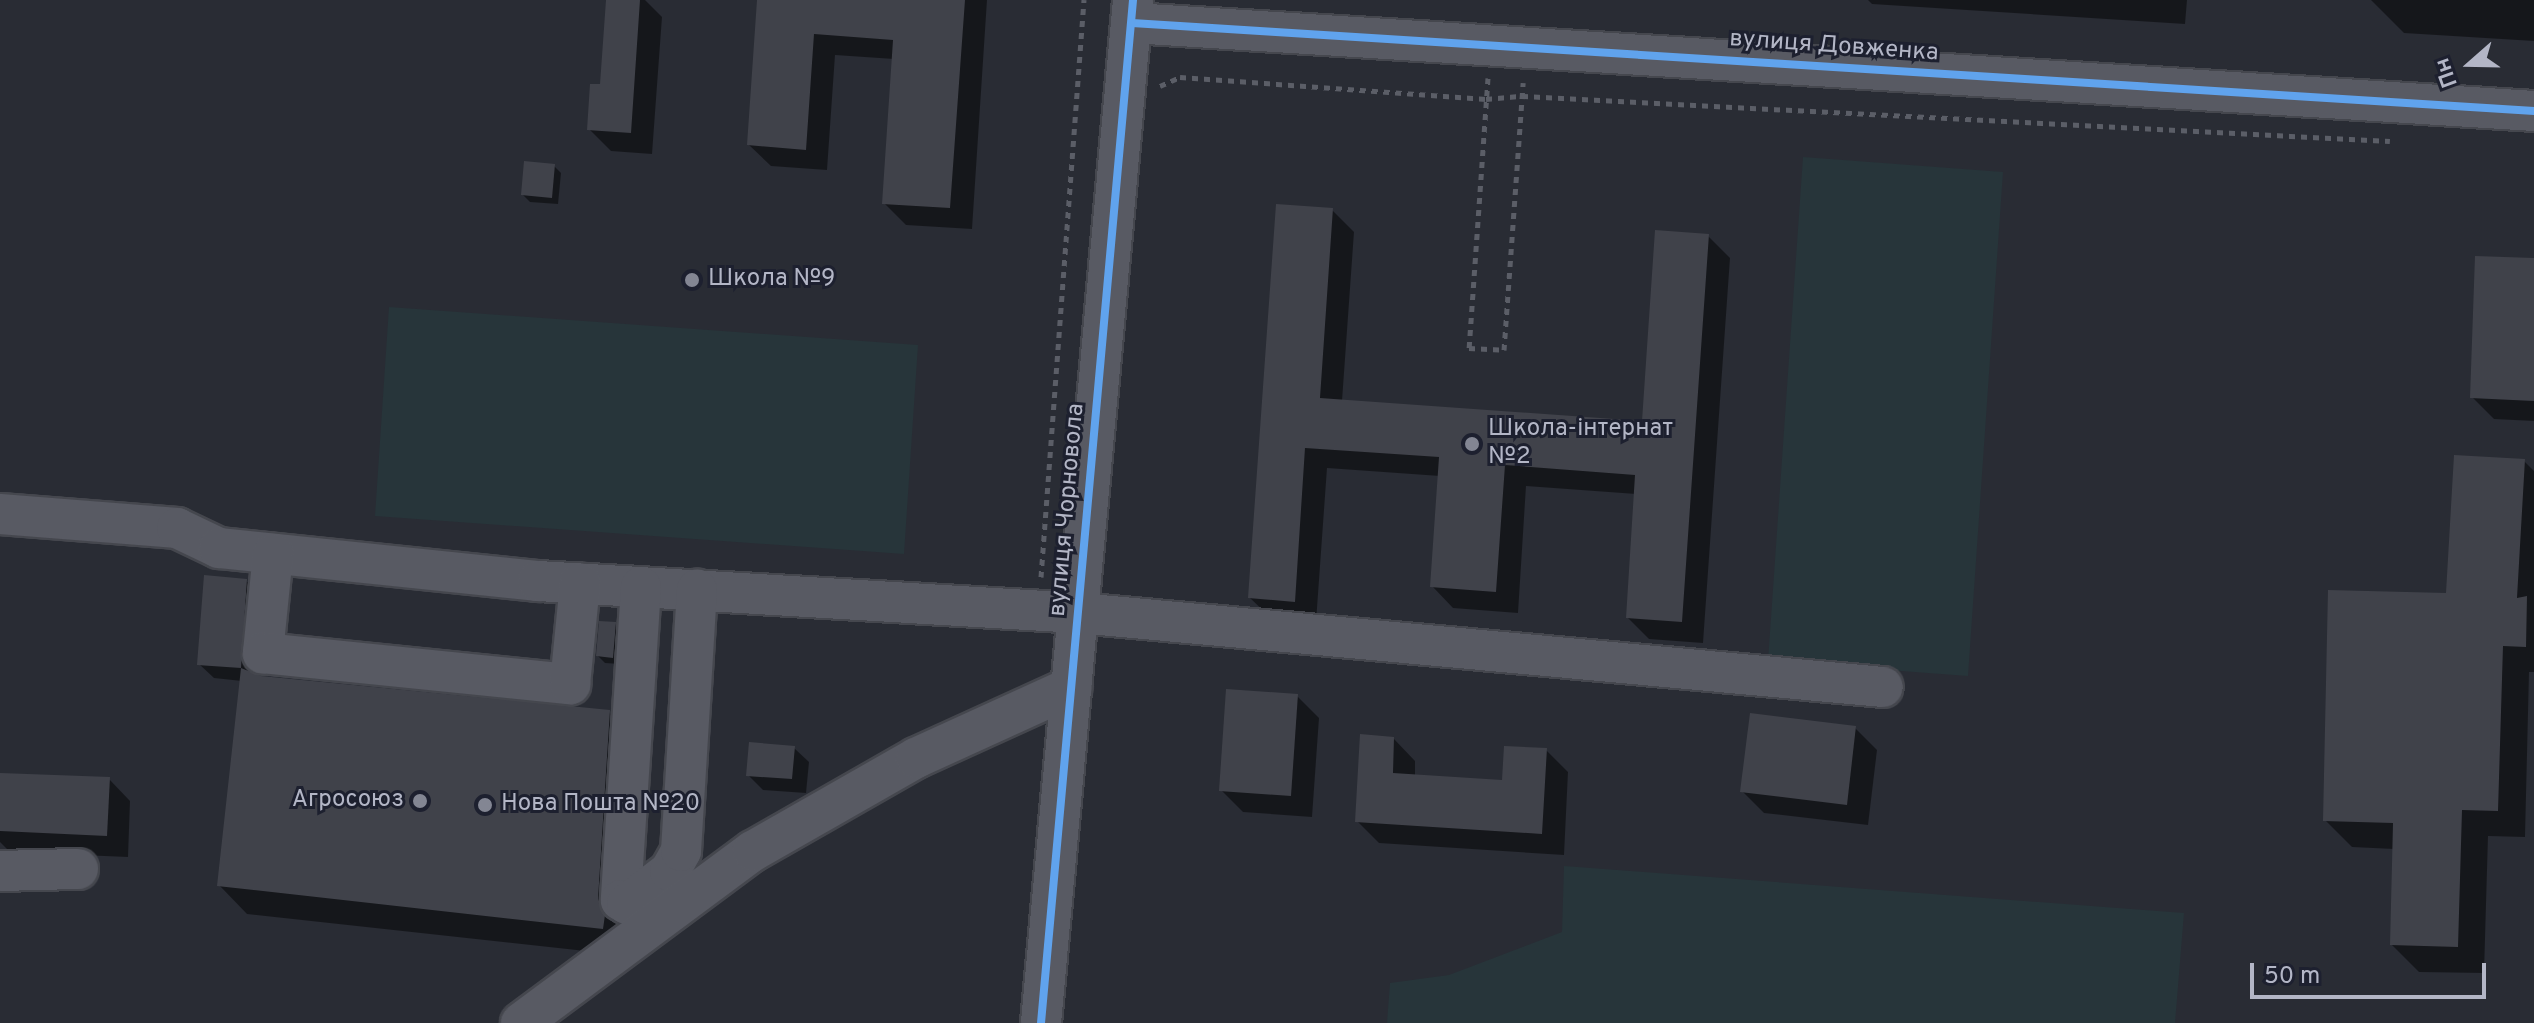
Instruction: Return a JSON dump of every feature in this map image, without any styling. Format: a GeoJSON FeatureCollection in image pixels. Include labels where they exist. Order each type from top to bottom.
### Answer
{"type":"FeatureCollection","features":[{"type":"Feature","properties":{"kind":"street","name":"вулиця Довженка"},"geometry":{"type":"LineString","coordinates":[[1133,12],[1507,47],[2534,111]]}},
{"type":"Feature","properties":{"kind":"street","name":"вулиця Чорновола"},"geometry":{"type":"LineString","coordinates":[[1041,1023],[1133,12]]}},
{"type":"Feature","properties":{"kind":"street"},"geometry":{"type":"LineString","coordinates":[[0,514],[177,528],[219,548],[580,583],[1079,613],[1883,687]]}},
{"type":"Feature","properties":{"kind":"street"},"geometry":{"type":"LineString","coordinates":[[273,554],[263,653],[570,684],[580,583]]}},
{"type":"Feature","properties":{"kind":"street"},"geometry":{"type":"LineString","coordinates":[[641,587],[621,900],[627,904],[670,871],[681,851],[697,589]]}},
{"type":"Feature","properties":{"kind":"street"},"geometry":{"type":"LineString","coordinates":[[521,1023],[753,851],[916,758],[1072,687]]}},
{"type":"Feature","properties":{"kind":"street"},"geometry":{"type":"LineString","coordinates":[[0,871],[78,869]]}},
{"type":"Feature","properties":{"kind":"path"},"geometry":{"type":"LineString","coordinates":[[1038,610],[1084,0]]}},
{"type":"Feature","properties":{"kind":"path"},"geometry":{"type":"LineString","coordinates":[[1507,47],[1522,96],[1504,350],[1469,348],[1486,99],[1507,47]]}},
{"type":"Feature","properties":{"kind":"path"},"geometry":{"type":"LineString","coordinates":[[1153,89],[1180,77],[1486,99],[1522,96],[2392,141]]}},
{"type":"Feature","properties":{"kind":"shaded area"},"geometry":{"type":"Polygon","coordinates":[[[1803,157],[2003,172],[1968,676],[1768,661],[1803,157]]]}},
{"type":"Feature","properties":{"kind":"shaded area"},"geometry":{"type":"Polygon","coordinates":[[[389,307],[918,345],[904,554],[375,516],[389,307]]]}},
{"type":"Feature","properties":{"kind":"shaded area"},"geometry":{"type":"Polygon","coordinates":[[[1564,866],[2184,913],[2175,1023],[1387,1023],[1390,983],[1449,975],[1562,932],[1564,866]]]}},
{"type":"Feature","properties":{"kind":"building"},"geometry":{"type":"Polygon","coordinates":[[[606,0],[640,0],[631,133],[587,130],[590,84],[600,84],[606,0]]]}},
{"type":"Feature","properties":{"kind":"building"},"geometry":{"type":"Polygon","coordinates":[[[757,0],[965,0],[950,208],[882,204],[893,40],[814,34],[806,150],[747,145],[757,0]]]}},
{"type":"Feature","properties":{"kind":"building"},"geometry":{"type":"Polygon","coordinates":[[[524,161],[555,164],[552,198],[521,195],[524,161]]]}},
{"type":"Feature","properties":{"kind":"building"},"geometry":{"type":"Polygon","coordinates":[[[1276,204],[1333,208],[1320,398],[1642,421],[1655,230],[1709,234],[1682,622],[1626,618],[1635,475],[1505,465],[1496,592],[1430,587],[1439,457],[1305,448],[1295,602],[1248,598],[1276,204]]]}},
{"type":"Feature","properties":{"kind":"building"},"geometry":{"type":"Polygon","coordinates":[[[2475,256],[2534,258],[2534,401],[2470,398],[2475,256]]]}},
{"type":"Feature","properties":{"kind":"building"},"geometry":{"type":"Polygon","coordinates":[[[2454,455],[2525,459],[2517,598],[2527,596],[2526,647],[2503,646],[2498,811],[2462,810],[2458,947],[2390,945],[2393,823],[2323,821],[2328,590],[2446,593],[2454,455]]]}},
{"type":"Feature","properties":{"kind":"building"},"geometry":{"type":"Polygon","coordinates":[[[204,575],[247,579],[241,668],[197,665],[204,575]]]}},
{"type":"Feature","properties":{"kind":"building"},"geometry":{"type":"Polygon","coordinates":[[[599,621],[616,622],[613,658],[596,656],[599,621]]]}},
{"type":"Feature","properties":{"kind":"building"},"geometry":{"type":"Polygon","coordinates":[[[241,668],[261,676],[610,710],[598,899],[605,915],[603,929],[217,886],[241,668]]]}},
{"type":"Feature","properties":{"kind":"building"},"geometry":{"type":"Polygon","coordinates":[[[1226,689],[1298,694],[1291,796],[1219,791],[1226,689]]]}},
{"type":"Feature","properties":{"kind":"building"},"geometry":{"type":"Polygon","coordinates":[[[1750,713],[1856,726],[1847,805],[1740,792],[1750,713]]]}},
{"type":"Feature","properties":{"kind":"building"},"geometry":{"type":"Polygon","coordinates":[[[1360,734],[1394,737],[1393,773],[1502,780],[1504,746],[1547,748],[1542,834],[1355,822],[1360,734]]]}},
{"type":"Feature","properties":{"kind":"building"},"geometry":{"type":"Polygon","coordinates":[[[749,742],[795,746],[792,779],[746,776],[749,742]]]}},
{"type":"Feature","properties":{"kind":"building"},"geometry":{"type":"Polygon","coordinates":[[[0,773],[110,777],[107,836],[0,831],[0,773]]]}},
{"type":"Feature","properties":{"kind":"cycle path"},"geometry":{"type":"LineString","coordinates":[[1041,1023],[1133,0]]}},
{"type":"Feature","properties":{"kind":"cycle path"},"geometry":{"type":"LineString","coordinates":[[1132,23],[2534,111]]}},
{"type":"Feature","properties":{"kind":"place","name":"Школа №9"},"geometry":{"type":"Point","coordinates":[692,280]}},
{"type":"Feature","properties":{"kind":"place","name":"Школа-інтернат №2"},"geometry":{"type":"Point","coordinates":[1472,444]}},
{"type":"Feature","properties":{"kind":"place","name":"Агросоюз"},"geometry":{"type":"Point","coordinates":[420,801]}},
{"type":"Feature","properties":{"kind":"place","name":"Нова Пошта №20"},"geometry":{"type":"Point","coordinates":[485,805]}}]}
